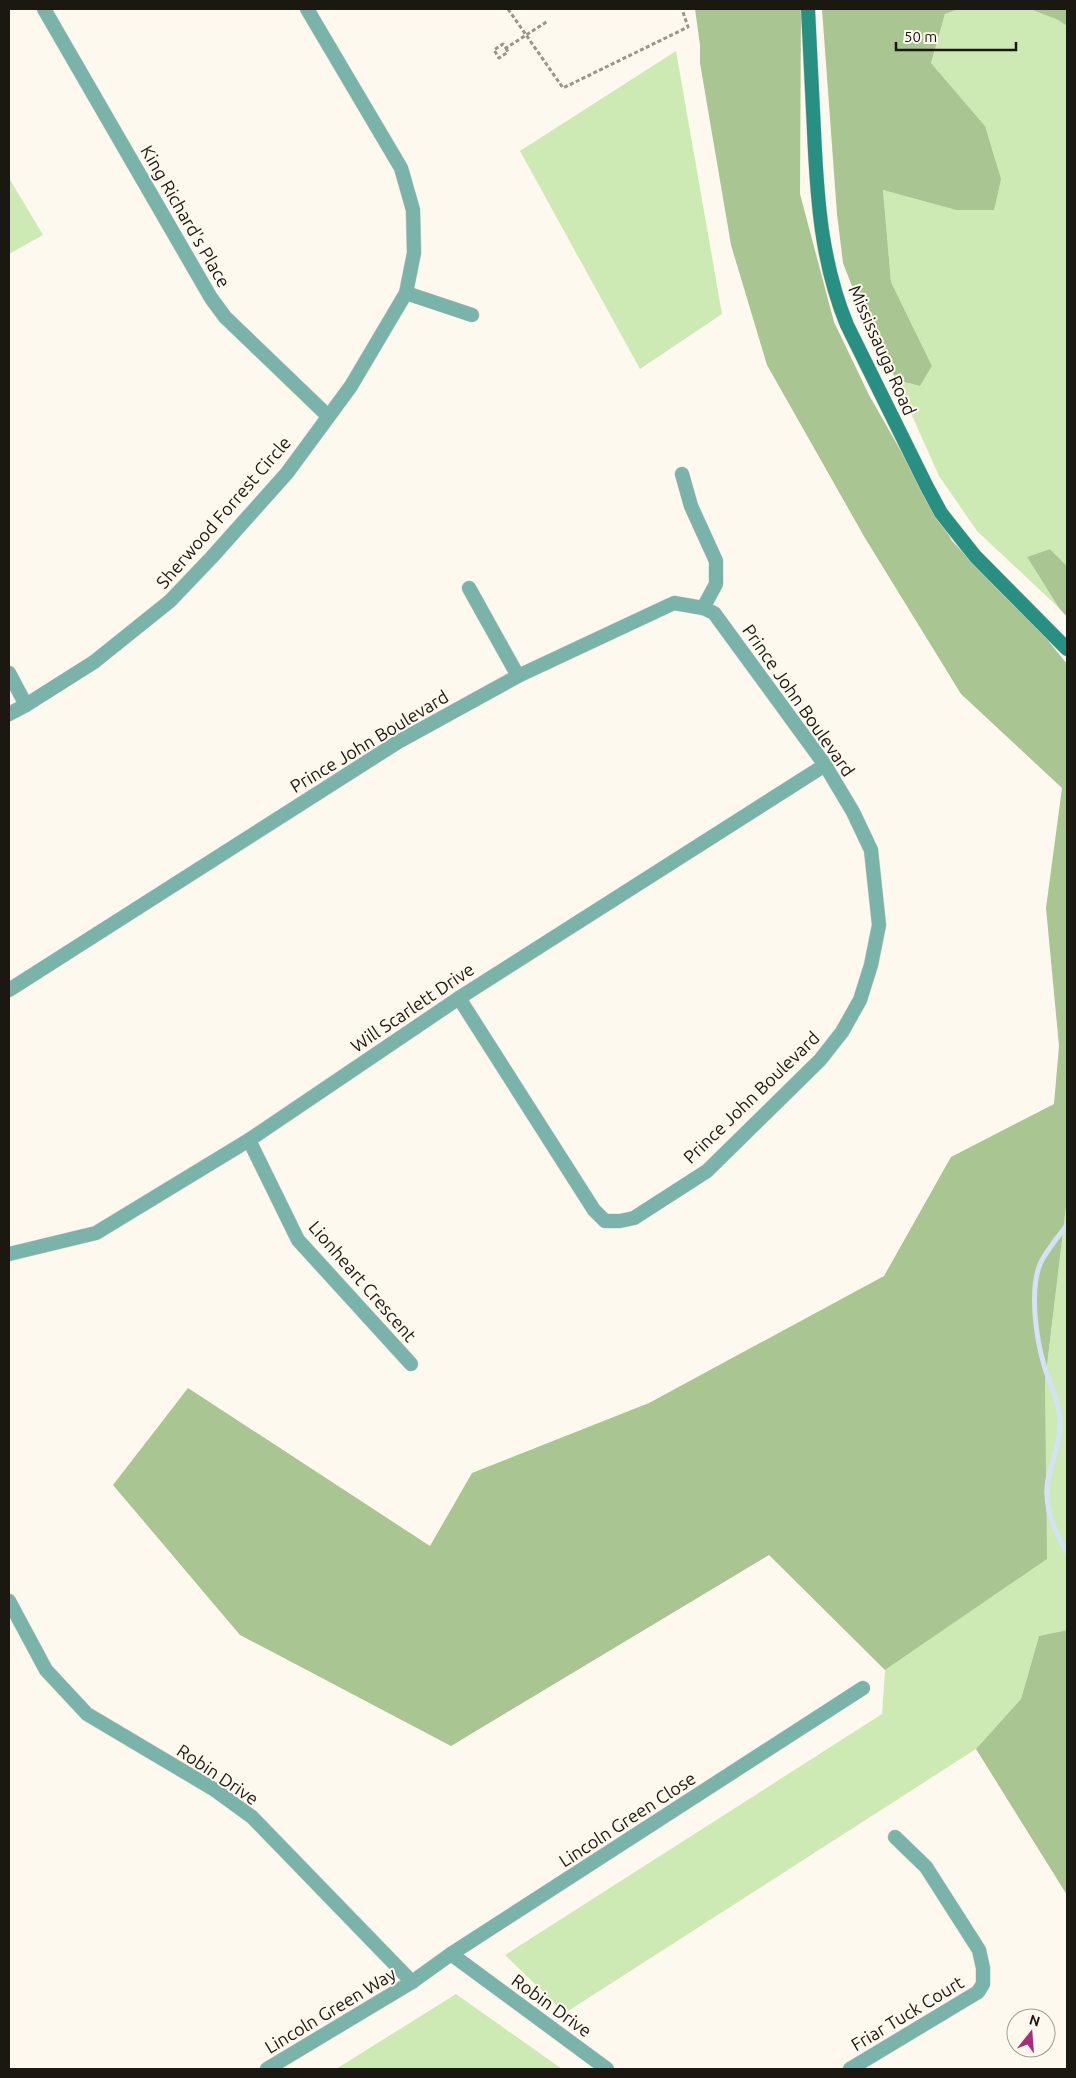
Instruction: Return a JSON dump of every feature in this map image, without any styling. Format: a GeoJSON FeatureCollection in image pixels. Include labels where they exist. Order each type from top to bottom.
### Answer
{"type":"FeatureCollection","features":[{"type":"Feature","properties":{"kind":"main road","name":"Mississauga Road"},"geometry":{"type":"LineString","coordinates":[[808,9],[816,178],[821,236],[836,299],[941,513],[975,556],[1067,648]]}},
{"type":"Feature","properties":{"kind":"street","name":"King Richard's Place"},"geometry":{"type":"LineString","coordinates":[[44,9],[211,298],[224,317],[328,416]]}},
{"type":"Feature","properties":{"kind":"street","name":"Sherwood Forrest Circle"},"geometry":{"type":"LineString","coordinates":[[9,714],[94,662],[170,601],[287,473],[350,386],[406,293],[414,253],[412,210],[401,168],[307,9]]}},
{"type":"Feature","properties":{"kind":"street"},"geometry":{"type":"LineString","coordinates":[[406,293],[472,315]]}},
{"type":"Feature","properties":{"kind":"street"},"geometry":{"type":"LineString","coordinates":[[682,474],[691,506],[716,562],[716,584],[703,608]]}},
{"type":"Feature","properties":{"kind":"street"},"geometry":{"type":"LineString","coordinates":[[469,588],[518,676]]}},
{"type":"Feature","properties":{"kind":"street","name":"Prince John Boulevard"},"geometry":{"type":"LineString","coordinates":[[9,990],[398,742],[518,676],[674,603],[703,608],[714,613],[825,765],[853,812],[870,850],[879,926],[871,966],[860,1000],[842,1032],[820,1060],[706,1171],[634,1218],[620,1221],[605,1221],[594,1210],[459,998]]}},
{"type":"Feature","properties":{"kind":"street"},"geometry":{"type":"LineString","coordinates":[[9,673],[26,705]]}},
{"type":"Feature","properties":{"kind":"street","name":"Will Scarlett Drive"},"geometry":{"type":"LineString","coordinates":[[9,1254],[96,1233],[249,1140],[459,998],[825,765]]}},
{"type":"Feature","properties":{"kind":"street","name":"Lionheart Crescent"},"geometry":{"type":"LineString","coordinates":[[249,1140],[298,1240],[411,1364]]}},
{"type":"Feature","properties":{"kind":"street","name":"Robin Drive"},"geometry":{"type":"LineString","coordinates":[[9,1601],[46,1670],[87,1714],[215,1790],[252,1817],[412,1982]]}},
{"type":"Feature","properties":{"kind":"street","name":"Lincoln Green Close"},"geometry":{"type":"LineString","coordinates":[[412,1982],[451,1954],[863,1688]]}},
{"type":"Feature","properties":{"kind":"street","name":"Friar Tuck Court"},"geometry":{"type":"LineString","coordinates":[[850,2069],[978,1992],[983,1984],[983,1968],[979,1950],[926,1867],[895,1837]]}},
{"type":"Feature","properties":{"kind":"street","name":"Robin Drive"},"geometry":{"type":"LineString","coordinates":[[451,1954],[607,2069]]}},
{"type":"Feature","properties":{"kind":"street","name":"Lincoln Green Way"},"geometry":{"type":"LineString","coordinates":[[267,2069],[412,1982]]}},
{"type":"Feature","properties":{"kind":"path"},"geometry":{"type":"LineString","coordinates":[[508,9],[564,88],[688,26],[682,9]]}},
{"type":"Feature","properties":{"kind":"path"},"geometry":{"type":"LineString","coordinates":[[506,48],[548,21]]}},
{"type":"Feature","properties":{"kind":"path"},"geometry":{"type":"LineString","coordinates":[[503,44],[506,48],[508,52],[499,58],[494,50],[503,44]]}},
{"type":"Feature","properties":{"kind":"green space"},"geometry":{"type":"Polygon","coordinates":[[[695,9],[801,9],[800,194],[834,322],[869,395],[952,541],[1046,638],[1067,664],[1067,1206],[1045,1382],[1047,1559],[885,1670],[769,1555],[451,1746],[240,1635],[113,1485],[188,1388],[430,1546],[472,1473],[649,1403],[884,1276],[951,1157],[1054,1104],[1059,1046],[1046,908],[1062,788],[961,694],[865,538],[767,365],[731,245],[700,63],[700,45],[695,9]]]}},
{"type":"Feature","properties":{"kind":"green space"},"geometry":{"type":"Polygon","coordinates":[[[822,9],[959,9],[945,14],[931,63],[985,126],[1001,179],[994,210],[956,210],[883,190],[891,282],[932,366],[920,386],[896,380],[855,294],[843,263],[837,214],[822,9]]]}},
{"type":"Feature","properties":{"kind":"green space"},"geometry":{"type":"Polygon","coordinates":[[[959,9],[1030,9],[1058,20],[1067,26],[1067,566],[1050,549],[1027,557],[1059,608],[977,531],[939,476],[896,380],[920,386],[932,366],[891,282],[883,190],[956,210],[985,126],[931,63],[945,14],[959,9]]]}},
{"type":"Feature","properties":{"kind":"green space"},"geometry":{"type":"Polygon","coordinates":[[[1030,9],[1067,9],[1067,26],[1058,20],[1030,9]]]}},
{"type":"Feature","properties":{"kind":"green space"},"geometry":{"type":"Polygon","coordinates":[[[676,51],[722,314],[640,369],[520,151],[676,51]]]}},
{"type":"Feature","properties":{"kind":"green space"},"geometry":{"type":"Polygon","coordinates":[[[9,178],[43,235],[9,254],[9,178]]]}},
{"type":"Feature","properties":{"kind":"green space"},"geometry":{"type":"Polygon","coordinates":[[[1050,549],[1067,566],[1067,617],[1059,608],[1027,557],[1050,549]]]}},
{"type":"Feature","properties":{"kind":"green space"},"geometry":{"type":"Polygon","coordinates":[[[1067,1206],[1067,1630],[1039,1636],[1021,1699],[976,1749],[565,2013],[505,1955],[882,1714],[885,1670],[1046,1559],[1045,1382],[1067,1206]]]}},
{"type":"Feature","properties":{"kind":"green space"},"geometry":{"type":"Polygon","coordinates":[[[1067,1630],[1067,1895],[976,1749],[1021,1699],[1039,1636],[1067,1630]]]}},
{"type":"Feature","properties":{"kind":"green space"},"geometry":{"type":"Polygon","coordinates":[[[456,1994],[562,2069],[336,2069],[456,1994]]]}},
{"type":"Feature","properties":{"kind":"waterway"},"geometry":{"type":"LineString","coordinates":[[1067,1225],[1041,1262],[1035,1289],[1035,1316],[1041,1354],[1057,1401],[1060,1416],[1059,1439],[1048,1479],[1048,1508],[1054,1527],[1067,1552]]}}]}
